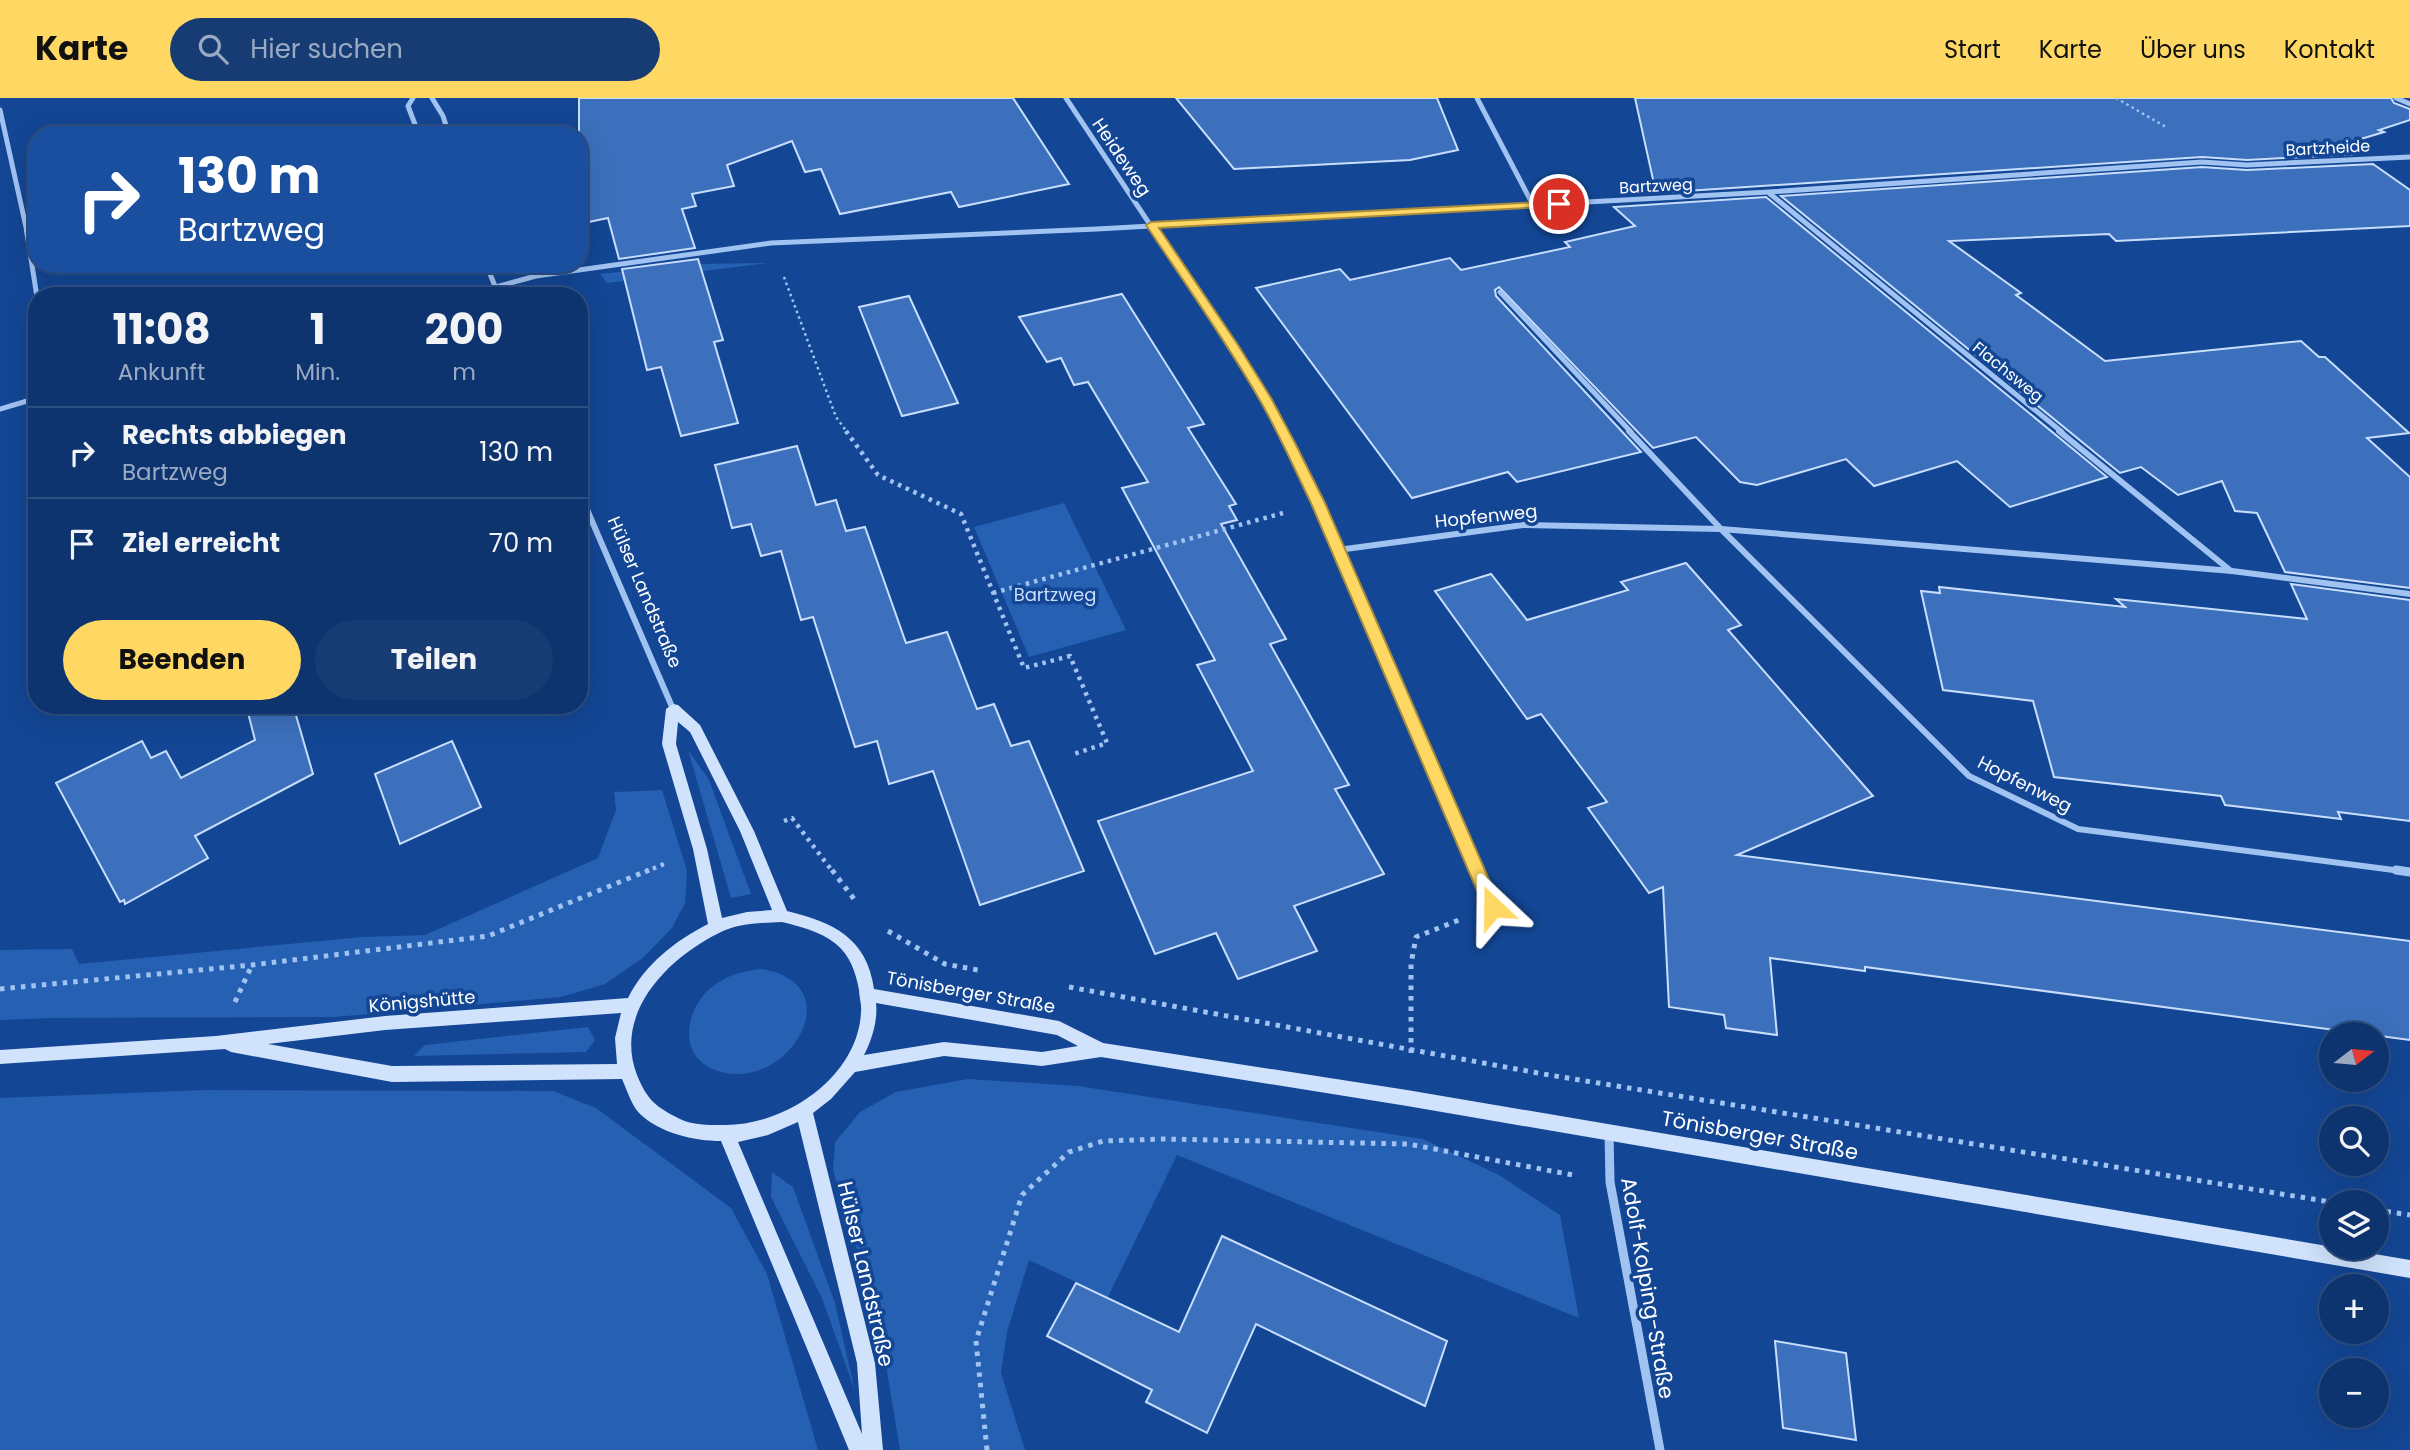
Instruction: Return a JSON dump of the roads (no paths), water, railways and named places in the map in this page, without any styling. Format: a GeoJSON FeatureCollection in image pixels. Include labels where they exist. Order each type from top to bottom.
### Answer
{"type":"FeatureCollection","features":[{"type":"Feature","properties":{"kind":"street"},"geometry":{"type":"LineString","coordinates":[[413,98],[408,106],[416,126]]}},
{"type":"Feature","properties":{"kind":"street"},"geometry":{"type":"LineString","coordinates":[[432,98],[446,126]]}},
{"type":"Feature","properties":{"kind":"street","name":"Heideweg"},"geometry":{"type":"LineString","coordinates":[[1066,98],[1265,398],[1318,503],[1493,907]]}},
{"type":"Feature","properties":{"kind":"street"},"geometry":{"type":"LineString","coordinates":[[1477,98],[1532,205]]}},
{"type":"Feature","properties":{"kind":"street"},"geometry":{"type":"LineString","coordinates":[[2396,98],[2410,104]]}},
{"type":"Feature","properties":{"kind":"street"},"geometry":{"type":"LineString","coordinates":[[0,110],[28,240]]}},
{"type":"Feature","properties":{"kind":"street","name":"Bartzheide"},"geometry":{"type":"LineString","coordinates":[[2247,165],[2410,157]]}},
{"type":"Feature","properties":{"kind":"street","name":"Bartzweg"},"geometry":{"type":"LineString","coordinates":[[588,269],[771,243],[1769,192],[2202,162],[2247,165]]}},
{"type":"Feature","properties":{"kind":"street","name":"Flachsweg"},"geometry":{"type":"LineString","coordinates":[[1769,192],[2232,571]]}},
{"type":"Feature","properties":{"kind":"street"},"geometry":{"type":"LineString","coordinates":[[490,273],[495,287]]}},
{"type":"Feature","properties":{"kind":"street","name":"Bartzweg"},"geometry":{"type":"LineString","coordinates":[[495,287],[557,273]]}},
{"type":"Feature","properties":{"kind":"street","name":"Hopfenweg"},"geometry":{"type":"LineString","coordinates":[[1500,292],[1721,529],[1969,776],[2078,829],[2410,872]]}},
{"type":"Feature","properties":{"kind":"street"},"geometry":{"type":"LineString","coordinates":[[0,410],[28,401]]}},
{"type":"Feature","properties":{"kind":"street","name":"Hülser Landstraße"},"geometry":{"type":"LineString","coordinates":[[588,512],[673,709],[695,729],[747,831],[782,916]]}},
{"type":"Feature","properties":{"kind":"street","name":"Hopfenweg"},"geometry":{"type":"LineString","coordinates":[[1338,550],[1523,526],[1721,529],[2232,571],[2410,594]]}},
{"type":"Feature","properties":{"kind":"street","name":"Hülser Landstraße"},"geometry":{"type":"LineString","coordinates":[[673,709],[669,744],[700,849],[716,926]]}},
{"type":"Feature","properties":{"kind":"street"},"geometry":{"type":"LineString","coordinates":[[782,916],[815,924],[842,940],[861,964],[870,995],[867,1030],[851,1065],[831,1090],[804,1111],[767,1129],[727,1136],[681,1129],[644,1106],[625,1071],[622,1038],[631,1005],[652,973],[682,946],[716,926],[750,918],[782,916]]}},
{"type":"Feature","properties":{"kind":"street","name":"Tönisberger Straße"},"geometry":{"type":"LineString","coordinates":[[870,995],[1059,1028],[1101,1050]]}},
{"type":"Feature","properties":{"kind":"street","name":"Königshütte"},"geometry":{"type":"LineString","coordinates":[[0,1057],[216,1043],[384,1023],[631,1005]]}},
{"type":"Feature","properties":{"kind":"street","name":"Königshütte"},"geometry":{"type":"LineString","coordinates":[[216,1043],[392,1074],[625,1071]]}},
{"type":"Feature","properties":{"kind":"street","name":"Tönisberger Straße"},"geometry":{"type":"LineString","coordinates":[[851,1065],[944,1049],[1042,1059],[1101,1050],[1609,1132],[2410,1269]]}},
{"type":"Feature","properties":{"kind":"street","name":"Hülser Landstraße"},"geometry":{"type":"LineString","coordinates":[[804,1111],[866,1363],[873,1450]]}},
{"type":"Feature","properties":{"kind":"street","name":"Adolf-Kolping-Straße"},"geometry":{"type":"LineString","coordinates":[[1609,1132],[1610,1182],[1660,1450]]}},
{"type":"Feature","properties":{"kind":"street"},"geometry":{"type":"LineString","coordinates":[[727,1136],[859,1450]]}}]}
